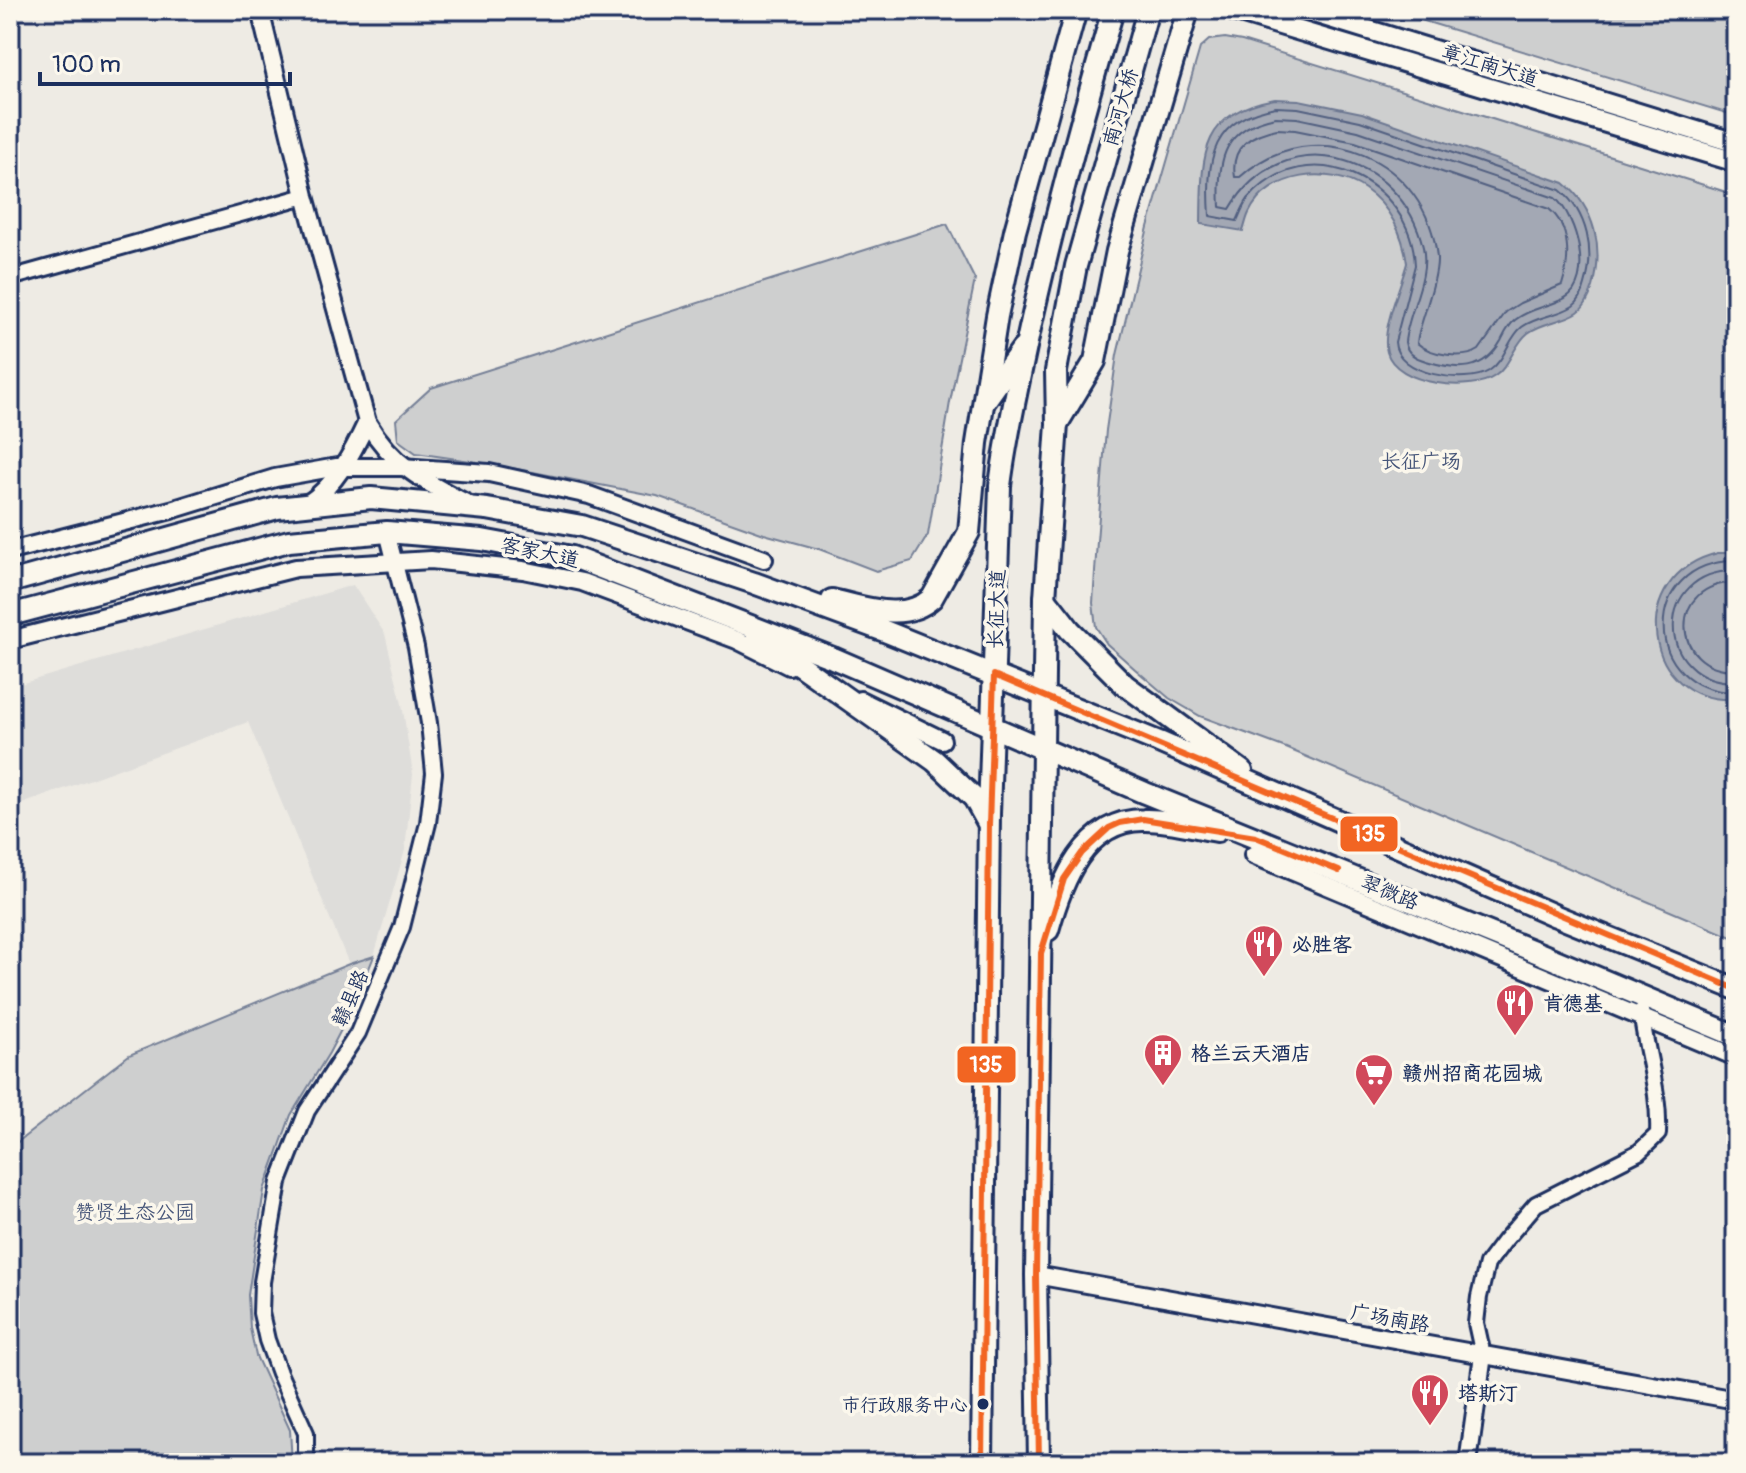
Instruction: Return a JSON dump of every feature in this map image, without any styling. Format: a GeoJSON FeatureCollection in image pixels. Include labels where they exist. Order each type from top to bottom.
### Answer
{"type":"FeatureCollection","features":[{"type":"Feature","properties":{"kind":"main road"},"geometry":{"type":"LineString","coordinates":[[754,583],[885,611],[905,612],[923,607],[932,598],[969,532],[983,405],[997,316],[1015,231],[1076,10]]}},
{"type":"Feature","properties":{"kind":"main road","name":"南河大桥"},"geometry":{"type":"LineString","coordinates":[[1060,194],[1113,10]]}},
{"type":"Feature","properties":{"kind":"main road","name":"南河大桥"},"geometry":{"type":"LineString","coordinates":[[1057,424],[1056,371],[1076,266],[1148,10]]}},
{"type":"Feature","properties":{"kind":"main road"},"geometry":{"type":"LineString","coordinates":[[1039,1463],[1036,1275],[1045,598],[1057,424],[1095,361],[1117,251],[1188,10]]}},
{"type":"Feature","properties":{"kind":"main road","name":"章江南大道"},"geometry":{"type":"LineString","coordinates":[[1230,10],[1736,162]]}},
{"type":"Feature","properties":{"kind":"main road","name":"章江南大道"},"geometry":{"type":"LineString","coordinates":[[1304,10],[1736,143]]}},
{"type":"Feature","properties":{"kind":"main road","name":"长征大道"},"geometry":{"type":"LineString","coordinates":[[982,1463],[989,825],[999,520],[1006,436],[1060,194]]}},
{"type":"Feature","properties":{"kind":"main road"},"geometry":{"type":"LineString","coordinates":[[983,405],[1027,343]]}},
{"type":"Feature","properties":{"kind":"main road"},"geometry":{"type":"LineString","coordinates":[[975,467],[999,520]]}},
{"type":"Feature","properties":{"kind":"main road","name":"客家大道"},"geometry":{"type":"LineString","coordinates":[[10,582],[277,508],[371,498],[478,508],[582,526],[754,583],[994,675]]}},
{"type":"Feature","properties":{"kind":"main road","name":"客家大道"},"geometry":{"type":"LineString","coordinates":[[10,615],[289,541],[387,532],[482,540],[572,557],[735,618],[1044,749]]}},
{"type":"Feature","properties":{"kind":"main road"},"geometry":{"type":"LineString","coordinates":[[1045,598],[1079,639],[1125,685],[1267,790]]}},
{"type":"Feature","properties":{"kind":"main road"},"geometry":{"type":"LineString","coordinates":[[735,618],[955,778],[974,798],[989,825]]}},
{"type":"Feature","properties":{"kind":"main road"},"geometry":{"type":"LineString","coordinates":[[994,675],[1159,742],[1556,916],[1736,989]]}},
{"type":"Feature","properties":{"kind":"main road","name":"翠微路"},"geometry":{"type":"LineString","coordinates":[[1044,749],[1255,846],[1639,995],[1736,1036]]}},
{"type":"Feature","properties":{"kind":"main road"},"geometry":{"type":"LineString","coordinates":[[1041,953],[1059,892],[1071,866],[1109,828],[1143,819],[1255,846]]}},
{"type":"Feature","properties":{"kind":"street"},"geometry":{"type":"LineString","coordinates":[[260,10],[305,196],[367,422],[382,446],[406,468],[438,489],[478,508]]}},
{"type":"Feature","properties":{"kind":"street"},"geometry":{"type":"LineString","coordinates":[[10,278],[305,196]]}},
{"type":"Feature","properties":{"kind":"street"},"geometry":{"type":"LineString","coordinates":[[306,505],[320,496],[342,467],[367,422]]}},
{"type":"Feature","properties":{"kind":"street"},"geometry":{"type":"LineString","coordinates":[[10,551],[171,510],[275,478],[342,467],[489,473],[589,495],[764,559]]}},
{"type":"Feature","properties":{"kind":"street","name":"赣县路"},"geometry":{"type":"LineString","coordinates":[[306,1463],[306,1433],[267,1340],[261,1313],[262,1282],[279,1182],[307,1111],[358,1033],[402,927],[428,823],[434,773],[416,647],[387,532]]}},
{"type":"Feature","properties":{"kind":"street"},"geometry":{"type":"LineString","coordinates":[[10,640],[296,568],[431,560],[523,570],[582,582],[737,640],[942,740]]}},
{"type":"Feature","properties":{"kind":"street"},"geometry":{"type":"LineString","coordinates":[[1255,846],[1736,1057]]}},
{"type":"Feature","properties":{"kind":"street"},"geometry":{"type":"LineString","coordinates":[[1468,1463],[1483,1355],[1476,1323],[1487,1264],[1536,1204],[1639,1152],[1658,1134],[1656,1080],[1639,995]]}},
{"type":"Feature","properties":{"kind":"street","name":"广场南路"},"geometry":{"type":"LineString","coordinates":[[1036,1275],[1736,1400]]}},
{"type":"Feature","properties":{"kind":"shaded area"},"geometry":{"type":"Polygon","coordinates":[[[353,585],[385,634],[402,704],[413,774],[405,850],[374,956],[349,964],[248,722],[22,804],[10,762],[10,687],[353,585]]]}},
{"type":"Feature","properties":{"kind":"green space"},"geometry":{"type":"Polygon","coordinates":[[[1388,10],[1649,10],[1659,14],[1716,10],[1736,16],[1736,116],[1388,10]]]}},
{"type":"Feature","properties":{"kind":"green space","name":"长征广场"},"geometry":{"type":"Polygon","coordinates":[[[1225,38],[1736,195],[1736,939],[1286,748],[1200,716],[1169,698],[1135,669],[1107,644],[1096,627],[1093,603],[1097,541],[1106,430],[1117,355],[1148,227],[1200,48],[1209,40],[1225,38]]]}},
{"type":"Feature","properties":{"kind":"green space"},"geometry":{"type":"Polygon","coordinates":[[[947,224],[975,280],[950,402],[928,535],[912,561],[876,571],[657,496],[416,453],[398,440],[396,420],[431,388],[947,224]]]}},
{"type":"Feature","properties":{"kind":"green space","name":"赞贤生态公园"},"geometry":{"type":"Polygon","coordinates":[[[374,956],[356,1001],[329,1053],[291,1115],[264,1190],[248,1295],[250,1328],[256,1356],[290,1430],[292,1463],[10,1463],[10,1148],[129,1055],[374,956]]]}},
{"type":"Feature","properties":{"kind":"water"},"geometry":{"type":"Polygon","coordinates":[[[1275,99],[1299,100],[1362,113],[1564,183],[1583,204],[1597,244],[1593,287],[1581,310],[1528,333],[1500,372],[1484,381],[1453,385],[1435,383],[1404,372],[1393,363],[1386,343],[1389,320],[1407,263],[1405,252],[1399,231],[1388,212],[1365,189],[1335,177],[1301,177],[1285,181],[1258,199],[1243,231],[1201,224],[1205,159],[1218,127],[1231,115],[1275,99]]]}},
{"type":"Feature","properties":{"kind":"water"},"geometry":{"type":"Polygon","coordinates":[[[1718,553],[1736,553],[1736,699],[1704,696],[1680,682],[1664,662],[1656,637],[1658,611],[1668,586],[1688,566],[1718,553]]]}},
{"type":"Feature","properties":{"kind":"transit line","name":"135"},"geometry":{"type":"LineString","coordinates":[[982,1463],[989,825],[994,675],[1736,989]]}},
{"type":"Feature","properties":{"kind":"transit line","name":"135"},"geometry":{"type":"LineString","coordinates":[[1039,1463],[1036,1275],[1041,953],[1064,879],[1082,853],[1109,828],[1143,819],[1256,837],[1339,871]]}},
{"type":"Feature","properties":{"kind":"place","name":"必胜客"},"geometry":{"type":"Point","coordinates":[1264,978]}},
{"type":"Feature","properties":{"kind":"place","name":"肯德基"},"geometry":{"type":"Point","coordinates":[1515,1037]}},
{"type":"Feature","properties":{"kind":"place","name":"格兰云天酒店"},"geometry":{"type":"Point","coordinates":[1163,1087]}},
{"type":"Feature","properties":{"kind":"place","name":"赣州招商花园城"},"geometry":{"type":"Point","coordinates":[1374,1107]}},
{"type":"Feature","properties":{"kind":"place","name":"市行政服务中心"},"geometry":{"type":"Point","coordinates":[983,1404]}},
{"type":"Feature","properties":{"kind":"place","name":"塔斯汀"},"geometry":{"type":"Point","coordinates":[1430,1427]}}]}
